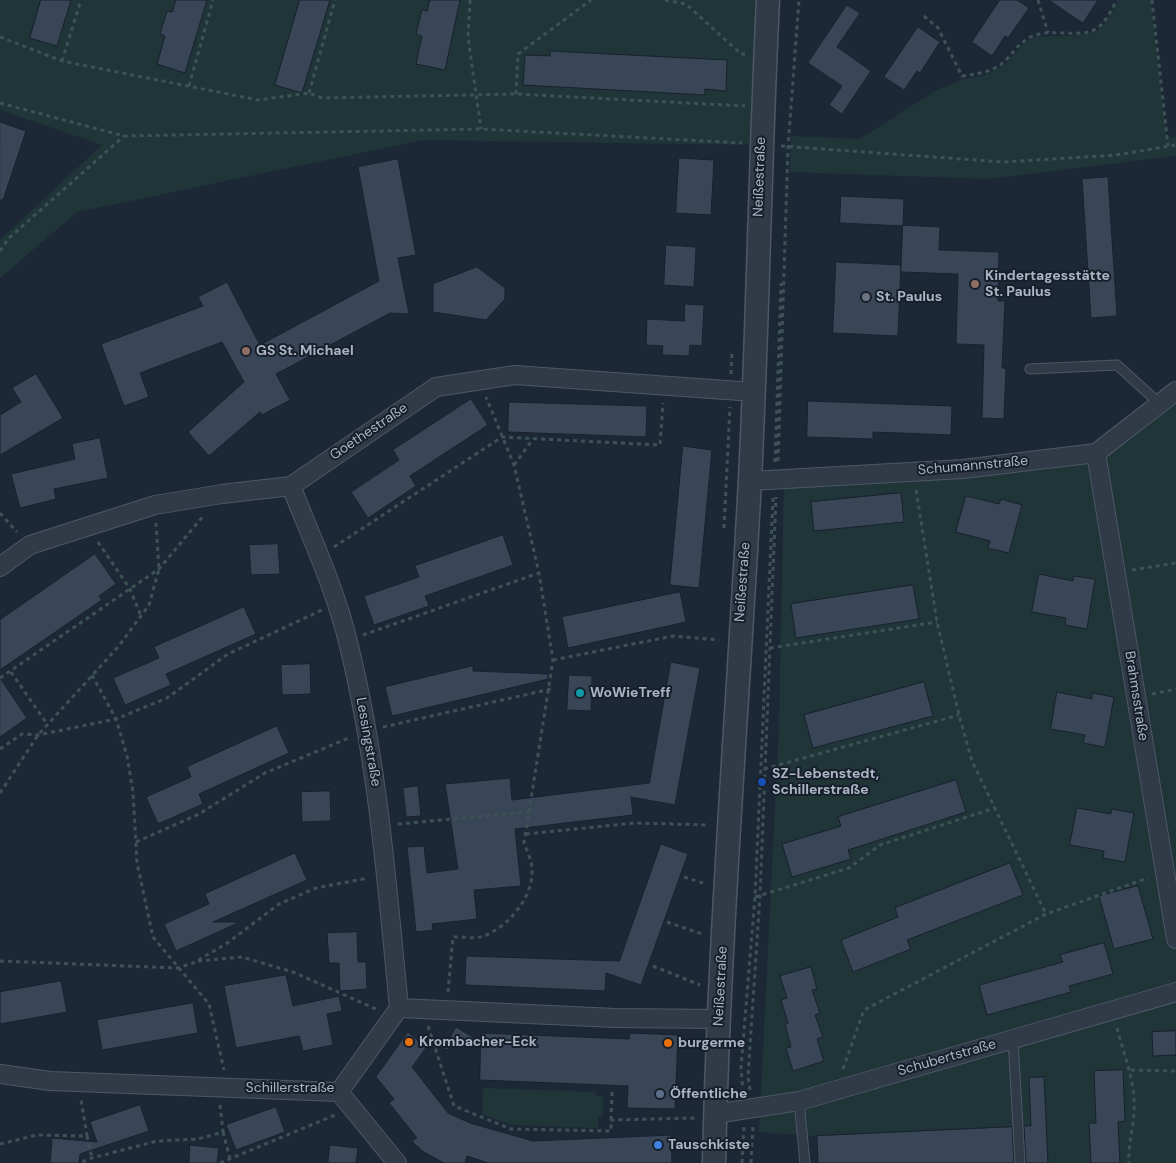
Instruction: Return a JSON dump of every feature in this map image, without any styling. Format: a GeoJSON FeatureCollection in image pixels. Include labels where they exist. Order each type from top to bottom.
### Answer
{"type":"FeatureCollection","features":[{"type":"Feature","properties":{"kind":"street","name":"Neißestraße"},"geometry":{"type":"LineString","coordinates":[[714,1163],[706,1116],[720,1019],[734,716],[750,481],[761,144],[768,0]]}},
{"type":"Feature","properties":{"kind":"street","name":"Goethestraße"},"geometry":{"type":"LineString","coordinates":[[0,567],[30,545],[156,505],[222,494],[291,486],[436,387],[515,375],[754,392]]}},
{"type":"Feature","properties":{"kind":"street"},"geometry":{"type":"LineString","coordinates":[[1096,452],[1176,391]]}},
{"type":"Feature","properties":{"kind":"street","name":"Schumannstraße"},"geometry":{"type":"LineString","coordinates":[[750,481],[964,469],[1096,452]]}},
{"type":"Feature","properties":{"kind":"street","name":"Brahmsstraße"},"geometry":{"type":"LineString","coordinates":[[1096,452],[1176,939]]}},
{"type":"Feature","properties":{"kind":"street","name":"Lessingstraße"},"geometry":{"type":"LineString","coordinates":[[291,486],[336,603],[348,640],[368,730],[382,826],[396,1012]]}},
{"type":"Feature","properties":{"kind":"street","name":"Schubertstraße"},"geometry":{"type":"LineString","coordinates":[[706,1116],[799,1101],[1176,992]]}},
{"type":"Feature","properties":{"kind":"street"},"geometry":{"type":"LineString","coordinates":[[396,1012],[422,1009],[615,1018],[720,1019]]}},
{"type":"Feature","properties":{"kind":"street","name":"Schillerstraße"},"geometry":{"type":"LineString","coordinates":[[0,1074],[50,1081],[339,1092],[396,1012]]}},
{"type":"Feature","properties":{"kind":"street"},"geometry":{"type":"LineString","coordinates":[[339,1092],[397,1163]]}},
{"type":"Feature","properties":{"kind":"lane"},"geometry":{"type":"LineString","coordinates":[[1030,370],[1117,365],[1159,403]]}},
{"type":"Feature","properties":{"kind":"lane"},"geometry":{"type":"LineString","coordinates":[[1013,1039],[1020,1163]]}},
{"type":"Feature","properties":{"kind":"lane"},"geometry":{"type":"LineString","coordinates":[[799,1101],[805,1163]]}},
{"type":"Feature","properties":{"kind":"path"},"geometry":{"type":"LineString","coordinates":[[62,61],[81,0]]}},
{"type":"Feature","properties":{"kind":"path"},"geometry":{"type":"LineString","coordinates":[[189,86],[213,0]]}},
{"type":"Feature","properties":{"kind":"path"},"geometry":{"type":"LineString","coordinates":[[308,93],[335,0]]}},
{"type":"Feature","properties":{"kind":"path"},"geometry":{"type":"LineString","coordinates":[[470,0],[468,37],[481,129]]}},
{"type":"Feature","properties":{"kind":"path"},"geometry":{"type":"LineString","coordinates":[[516,94],[518,54],[591,0]]}},
{"type":"Feature","properties":{"kind":"path"},"geometry":{"type":"LineString","coordinates":[[665,0],[686,4],[741,54],[748,54]]}},
{"type":"Feature","properties":{"kind":"path"},"geometry":{"type":"LineString","coordinates":[[751,1163],[748,1076],[760,896],[768,648],[776,480],[786,146],[799,0]]}},
{"type":"Feature","properties":{"kind":"path"},"geometry":{"type":"LineString","coordinates":[[1038,0],[1048,33]]}},
{"type":"Feature","properties":{"kind":"path"},"geometry":{"type":"LineString","coordinates":[[924,16],[938,28],[962,76],[982,74],[1003,63],[1024,40],[1048,33],[1079,33],[1094,30],[1101,25],[1117,0]]}},
{"type":"Feature","properties":{"kind":"path"},"geometry":{"type":"LineString","coordinates":[[1152,0],[1168,146]]}},
{"type":"Feature","properties":{"kind":"path"},"geometry":{"type":"LineString","coordinates":[[0,37],[62,61],[258,100],[308,93],[322,98],[516,94],[747,106]]}},
{"type":"Feature","properties":{"kind":"path"},"geometry":{"type":"LineString","coordinates":[[0,103],[124,136],[481,129],[742,143]]}},
{"type":"Feature","properties":{"kind":"path"},"geometry":{"type":"LineString","coordinates":[[0,251],[10,238],[124,136]]}},
{"type":"Feature","properties":{"kind":"path"},"geometry":{"type":"LineString","coordinates":[[786,146],[1004,162],[1116,155],[1176,145]]}},
{"type":"Feature","properties":{"kind":"path"},"geometry":{"type":"LineString","coordinates":[[447,1010],[453,937],[482,937],[507,922],[528,892],[532,875],[532,862],[524,843],[550,689],[553,660],[540,573],[514,465],[479,380]]}},
{"type":"Feature","properties":{"kind":"path"},"geometry":{"type":"LineString","coordinates":[[318,557],[502,437],[660,446],[664,385]]}},
{"type":"Feature","properties":{"kind":"path"},"geometry":{"type":"LineString","coordinates":[[514,465],[533,439]]}},
{"type":"Feature","properties":{"kind":"path"},"geometry":{"type":"LineString","coordinates":[[913,472],[937,622],[972,761],[1046,914]]}},
{"type":"Feature","properties":{"kind":"path"},"geometry":{"type":"LineString","coordinates":[[0,678],[159,569],[222,494]]}},
{"type":"Feature","properties":{"kind":"path"},"geometry":{"type":"LineString","coordinates":[[0,793],[38,735],[118,647],[149,605],[159,569],[156,505]]}},
{"type":"Feature","properties":{"kind":"path"},"geometry":{"type":"LineString","coordinates":[[0,513],[30,545]]}},
{"type":"Feature","properties":{"kind":"path"},"geometry":{"type":"LineString","coordinates":[[88,526],[130,589],[141,616]]}},
{"type":"Feature","properties":{"kind":"path"},"geometry":{"type":"LineString","coordinates":[[1116,572],[1176,563]]}},
{"type":"Feature","properties":{"kind":"path"},"geometry":{"type":"LineString","coordinates":[[348,640],[540,573]]}},
{"type":"Feature","properties":{"kind":"path"},"geometry":{"type":"LineString","coordinates":[[0,749],[22,734],[38,735],[116,719],[167,698],[228,654],[336,603]]}},
{"type":"Feature","properties":{"kind":"path"},"geometry":{"type":"LineString","coordinates":[[768,648],[937,622]]}},
{"type":"Feature","properties":{"kind":"path"},"geometry":{"type":"LineString","coordinates":[[553,660],[673,636],[719,640]]}},
{"type":"Feature","properties":{"kind":"path"},"geometry":{"type":"LineString","coordinates":[[11,672],[47,724]]}},
{"type":"Feature","properties":{"kind":"path"},"geometry":{"type":"LineString","coordinates":[[92,675],[116,719],[133,792],[137,863],[153,937],[209,1004],[223,1087],[223,1132],[230,1159]]}},
{"type":"Feature","properties":{"kind":"path"},"geometry":{"type":"LineString","coordinates":[[136,842],[199,814],[266,773],[368,730],[550,689]]}},
{"type":"Feature","properties":{"kind":"path"},"geometry":{"type":"LineString","coordinates":[[764,769],[959,715]]}},
{"type":"Feature","properties":{"kind":"path"},"geometry":{"type":"LineString","coordinates":[[742,1163],[748,1109],[742,1068],[764,769]]}},
{"type":"Feature","properties":{"kind":"path"},"geometry":{"type":"LineString","coordinates":[[755,897],[849,868],[880,845],[995,808]]}},
{"type":"Feature","properties":{"kind":"path"},"geometry":{"type":"LineString","coordinates":[[382,826],[529,812]]}},
{"type":"Feature","properties":{"kind":"path"},"geometry":{"type":"LineString","coordinates":[[526,834],[635,822],[709,825]]}},
{"type":"Feature","properties":{"kind":"path"},"geometry":{"type":"LineString","coordinates":[[845,1063],[864,1010],[1046,914],[1165,872]]}},
{"type":"Feature","properties":{"kind":"path"},"geometry":{"type":"LineString","coordinates":[[0,961],[177,968],[193,962],[226,944],[280,904],[316,888],[386,875]]}},
{"type":"Feature","properties":{"kind":"path"},"geometry":{"type":"LineString","coordinates":[[684,877],[707,884]]}},
{"type":"Feature","properties":{"kind":"path"},"geometry":{"type":"LineString","coordinates":[[667,922],[705,934]]}},
{"type":"Feature","properties":{"kind":"path"},"geometry":{"type":"LineString","coordinates":[[193,962],[242,957],[293,972],[396,1012]]}},
{"type":"Feature","properties":{"kind":"path"},"geometry":{"type":"LineString","coordinates":[[653,966],[703,986]]}},
{"type":"Feature","properties":{"kind":"path"},"geometry":{"type":"LineString","coordinates":[[422,1009],[454,1106],[511,1129],[611,1131],[612,1092]]}},
{"type":"Feature","properties":{"kind":"path"},"geometry":{"type":"LineString","coordinates":[[1113,1010],[1122,1046],[1131,1070],[1134,1111],[1128,1149],[1129,1163]]}},
{"type":"Feature","properties":{"kind":"path"},"geometry":{"type":"LineString","coordinates":[[1131,1070],[1176,1071]]}},
{"type":"Feature","properties":{"kind":"path"},"geometry":{"type":"LineString","coordinates":[[79,1082],[92,1158]]}},
{"type":"Feature","properties":{"kind":"path"},"geometry":{"type":"LineString","coordinates":[[220,1163],[352,1108]]}},
{"type":"Feature","properties":{"kind":"path"},"geometry":{"type":"LineString","coordinates":[[611,1120],[706,1116]]}},
{"type":"Feature","properties":{"kind":"path"},"geometry":{"type":"LineString","coordinates":[[84,1163],[84,1160],[157,1141],[198,1139],[223,1132]]}},
{"type":"Feature","properties":{"kind":"path"},"geometry":{"type":"LineString","coordinates":[[0,1144],[37,1135],[87,1136]]}},
{"type":"Feature","properties":{"kind":"green space"},"geometry":{"type":"Polygon","coordinates":[[[0,0],[769,0],[761,145],[423,140],[77,212],[0,278],[0,240],[102,145],[0,110],[0,0]]]}},
{"type":"Feature","properties":{"kind":"green space"},"geometry":{"type":"Polygon","coordinates":[[[1119,0],[1151,0],[1167,138],[1176,137],[1176,156],[988,179],[790,172],[791,136],[860,139],[935,91],[963,79],[983,76],[1004,65],[1025,42],[1036,37],[1080,35],[1095,32],[1103,26],[1119,0]]]}},
{"type":"Feature","properties":{"kind":"green space"},"geometry":{"type":"Polygon","coordinates":[[[1176,391],[1176,1163],[1007,1163],[1007,1127],[817,1136],[759,1132],[779,726],[784,479],[1096,453],[1176,391]]]}},
{"type":"Feature","properties":{"kind":"green space"},"geometry":{"type":"Polygon","coordinates":[[[483,1088],[596,1092],[596,1096],[603,1096],[603,1116],[598,1116],[598,1128],[512,1125],[482,1114],[483,1088]]]}},
{"type":"Feature","properties":{"kind":"building"},"geometry":{"type":"Polygon","coordinates":[[[41,0],[71,0],[57,46],[30,38],[41,0]]]}},
{"type":"Feature","properties":{"kind":"building"},"geometry":{"type":"Polygon","coordinates":[[[176,0],[207,0],[185,73],[157,64],[165,36],[160,34],[167,11],[172,12],[176,0]]]}},
{"type":"Feature","properties":{"kind":"building"},"geometry":{"type":"Polygon","coordinates":[[[300,0],[330,0],[302,93],[275,85],[300,0]]]}},
{"type":"Feature","properties":{"kind":"building"},"geometry":{"type":"Polygon","coordinates":[[[430,0],[460,0],[445,70],[416,64],[422,36],[416,34],[422,10],[427,11],[430,0]]]}},
{"type":"Feature","properties":{"kind":"building"},"geometry":{"type":"Polygon","coordinates":[[[1000,0],[1017,0],[1029,8],[1008,38],[1005,36],[992,56],[972,42],[1000,0]]]}},
{"type":"Feature","properties":{"kind":"building"},"geometry":{"type":"Polygon","coordinates":[[[1049,0],[1098,0],[1083,23],[1049,0]]]}},
{"type":"Feature","properties":{"kind":"building"},"geometry":{"type":"Polygon","coordinates":[[[847,5],[860,13],[837,47],[871,71],[842,114],[829,105],[842,86],[808,63],[847,5]]]}},
{"type":"Feature","properties":{"kind":"building"},"geometry":{"type":"Polygon","coordinates":[[[918,27],[940,42],[920,73],[917,71],[904,90],[884,77],[918,27]]]}},
{"type":"Feature","properties":{"kind":"building"},"geometry":{"type":"Polygon","coordinates":[[[550,51],[727,60],[726,91],[705,89],[705,95],[523,85],[525,55],[550,56],[550,51]]]}},
{"type":"Feature","properties":{"kind":"building"},"geometry":{"type":"Polygon","coordinates":[[[0,122],[26,131],[3,200],[0,200],[0,122]]]}},
{"type":"Feature","properties":{"kind":"building"},"geometry":{"type":"Polygon","coordinates":[[[679,158],[714,160],[711,215],[676,213],[679,158]]]}},
{"type":"Feature","properties":{"kind":"building"},"geometry":{"type":"Polygon","coordinates":[[[398,159],[416,255],[398,258],[409,314],[390,313],[276,374],[290,400],[262,415],[260,412],[209,456],[188,432],[244,382],[222,342],[140,373],[149,397],[124,406],[101,344],[203,306],[198,297],[227,282],[260,345],[379,281],[358,167],[398,159]]]}},
{"type":"Feature","properties":{"kind":"building"},"geometry":{"type":"Polygon","coordinates":[[[1108,177],[1117,316],[1091,318],[1082,179],[1108,177]]]}},
{"type":"Feature","properties":{"kind":"building"},"geometry":{"type":"Polygon","coordinates":[[[841,196],[904,199],[903,226],[840,223],[841,196]]]}},
{"type":"Feature","properties":{"kind":"building"},"geometry":{"type":"Polygon","coordinates":[[[903,225],[940,227],[939,250],[999,252],[998,301],[1005,301],[1002,368],[1006,368],[1004,419],[982,418],[984,345],[956,344],[958,274],[901,272],[903,225]]]}},
{"type":"Feature","properties":{"kind":"building"},"geometry":{"type":"Polygon","coordinates":[[[666,245],[696,247],[694,287],[664,285],[666,245]]]}},
{"type":"Feature","properties":{"kind":"building"},"geometry":{"type":"Polygon","coordinates":[[[836,262],[901,265],[898,336],[833,333],[836,262]]]}},
{"type":"Feature","properties":{"kind":"building"},"geometry":{"type":"Polygon","coordinates":[[[477,267],[505,288],[505,299],[486,320],[433,312],[433,284],[477,267]]]}},
{"type":"Feature","properties":{"kind":"building"},"geometry":{"type":"Polygon","coordinates":[[[685,304],[704,305],[702,346],[690,345],[689,356],[662,355],[663,346],[646,345],[647,319],[684,321],[685,304]]]}},
{"type":"Feature","properties":{"kind":"building"},"geometry":{"type":"Polygon","coordinates":[[[36,374],[63,418],[0,455],[0,415],[21,402],[12,388],[36,374]]]}},
{"type":"Feature","properties":{"kind":"building"},"geometry":{"type":"Polygon","coordinates":[[[471,399],[488,425],[410,476],[416,486],[368,518],[351,492],[399,460],[393,450],[471,399]]]}},
{"type":"Feature","properties":{"kind":"building"},"geometry":{"type":"Polygon","coordinates":[[[808,401],[952,406],[951,435],[873,432],[873,439],[807,437],[808,401]]]}},
{"type":"Feature","properties":{"kind":"building"},"geometry":{"type":"Polygon","coordinates":[[[509,402],[647,406],[646,437],[508,432],[509,402]]]}},
{"type":"Feature","properties":{"kind":"building"},"geometry":{"type":"Polygon","coordinates":[[[100,438],[108,478],[54,489],[56,499],[20,508],[11,474],[75,459],[72,444],[100,438]]]}},
{"type":"Feature","properties":{"kind":"building"},"geometry":{"type":"Polygon","coordinates":[[[683,446],[712,450],[699,588],[670,585],[683,446]]]}},
{"type":"Feature","properties":{"kind":"building"},"geometry":{"type":"Polygon","coordinates":[[[901,493],[904,522],[814,531],[811,502],[901,493]]]}},
{"type":"Feature","properties":{"kind":"building"},"geometry":{"type":"Polygon","coordinates":[[[966,496],[999,504],[1001,499],[1022,505],[1009,553],[988,548],[990,541],[956,532],[966,496]]]}},
{"type":"Feature","properties":{"kind":"building"},"geometry":{"type":"Polygon","coordinates":[[[503,535],[513,565],[425,596],[429,606],[374,625],[364,596],[419,577],[415,566],[503,535]]]}},
{"type":"Feature","properties":{"kind":"building"},"geometry":{"type":"Polygon","coordinates":[[[278,544],[280,574],[251,575],[249,545],[278,544]]]}},
{"type":"Feature","properties":{"kind":"building"},"geometry":{"type":"Polygon","coordinates":[[[95,554],[116,584],[99,596],[102,600],[0,670],[0,620],[95,554]]]}},
{"type":"Feature","properties":{"kind":"building"},"geometry":{"type":"Polygon","coordinates":[[[1039,574],[1073,581],[1074,576],[1095,579],[1087,629],[1065,625],[1066,618],[1032,612],[1039,574]]]}},
{"type":"Feature","properties":{"kind":"building"},"geometry":{"type":"Polygon","coordinates":[[[913,585],[919,619],[796,638],[791,604],[913,585]]]}},
{"type":"Feature","properties":{"kind":"building"},"geometry":{"type":"Polygon","coordinates":[[[680,592],[686,622],[568,648],[562,617],[680,592]]]}},
{"type":"Feature","properties":{"kind":"building"},"geometry":{"type":"Polygon","coordinates":[[[244,607],[256,634],[166,674],[171,685],[125,705],[113,678],[159,658],[154,647],[244,607]]]}},
{"type":"Feature","properties":{"kind":"building"},"geometry":{"type":"Polygon","coordinates":[[[671,662],[700,668],[675,805],[631,797],[633,815],[515,829],[521,886],[474,890],[477,919],[432,924],[433,930],[416,932],[407,847],[424,846],[427,873],[458,869],[445,784],[510,778],[512,800],[649,783],[671,662]]]}},
{"type":"Feature","properties":{"kind":"building"},"geometry":{"type":"Polygon","coordinates":[[[310,664],[311,694],[282,695],[281,665],[310,664]]]}},
{"type":"Feature","properties":{"kind":"building"},"geometry":{"type":"Polygon","coordinates":[[[473,666],[473,671],[548,674],[548,679],[392,716],[385,687],[473,666]]]}},
{"type":"Feature","properties":{"kind":"building","name":"WoWieTreff"},"geometry":{"type":"Polygon","coordinates":[[[569,675],[592,676],[591,711],[567,710],[569,675]]]}},
{"type":"Feature","properties":{"kind":"building"},"geometry":{"type":"Polygon","coordinates":[[[0,678],[27,718],[0,737],[0,678]]]}},
{"type":"Feature","properties":{"kind":"building"},"geometry":{"type":"Polygon","coordinates":[[[924,682],[933,716],[813,748],[804,715],[924,682]]]}},
{"type":"Feature","properties":{"kind":"building"},"geometry":{"type":"Polygon","coordinates":[[[1057,692],[1092,699],[1092,693],[1114,697],[1105,747],[1083,743],[1085,735],[1051,729],[1057,692]]]}},
{"type":"Feature","properties":{"kind":"building"},"geometry":{"type":"Polygon","coordinates":[[[277,726],[289,753],[199,794],[203,804],[158,824],[146,797],[191,777],[187,767],[277,726]]]}},
{"type":"Feature","properties":{"kind":"building"},"geometry":{"type":"Polygon","coordinates":[[[956,780],[966,812],[848,850],[851,859],[792,877],[782,844],[841,826],[838,817],[956,780]]]}},
{"type":"Feature","properties":{"kind":"building"},"geometry":{"type":"Polygon","coordinates":[[[418,786],[421,816],[406,817],[403,788],[418,786]]]}},
{"type":"Feature","properties":{"kind":"building"},"geometry":{"type":"Polygon","coordinates":[[[330,791],[331,821],[302,822],[301,792],[330,791]]]}},
{"type":"Feature","properties":{"kind":"building"},"geometry":{"type":"Polygon","coordinates":[[[1077,808],[1111,814],[1112,809],[1134,813],[1125,862],[1103,858],[1104,851],[1070,845],[1077,808]]]}},
{"type":"Feature","properties":{"kind":"building"},"geometry":{"type":"Polygon","coordinates":[[[661,844],[688,854],[641,985],[606,973],[605,991],[465,985],[466,956],[619,961],[661,844]]]}},
{"type":"Feature","properties":{"kind":"building"},"geometry":{"type":"Polygon","coordinates":[[[295,853],[307,880],[213,922],[240,922],[176,951],[164,924],[209,904],[205,894],[295,853]]]}},
{"type":"Feature","properties":{"kind":"building"},"geometry":{"type":"Polygon","coordinates":[[[1010,863],[1023,895],[907,940],[911,949],[853,972],[841,940],[898,917],[895,908],[1010,863]]]}},
{"type":"Feature","properties":{"kind":"building"},"geometry":{"type":"Polygon","coordinates":[[[1138,886],[1153,939],[1114,949],[1099,896],[1138,886]]]}},
{"type":"Feature","properties":{"kind":"building"},"geometry":{"type":"Polygon","coordinates":[[[357,932],[358,962],[366,962],[367,989],[340,991],[339,963],[329,963],[327,933],[357,932]]]}},
{"type":"Feature","properties":{"kind":"building"},"geometry":{"type":"Polygon","coordinates":[[[1104,943],[1113,974],[1069,986],[1071,992],[987,1015],[979,985],[1063,962],[1060,955],[1104,943]]]}},
{"type":"Feature","properties":{"kind":"building"},"geometry":{"type":"Polygon","coordinates":[[[811,967],[817,989],[812,990],[820,1013],[815,1015],[823,1037],[817,1039],[824,1061],[793,1071],[786,1048],[791,1047],[785,1024],[788,1023],[781,1000],[787,998],[780,976],[811,967]]]}},
{"type":"Feature","properties":{"kind":"building"},"geometry":{"type":"Polygon","coordinates":[[[286,975],[293,1006],[339,996],[342,1011],[327,1014],[333,1045],[303,1051],[299,1036],[236,1048],[224,986],[286,975]]]}},
{"type":"Feature","properties":{"kind":"building"},"geometry":{"type":"Polygon","coordinates":[[[61,981],[67,1012],[0,1024],[0,992],[61,981]]]}},
{"type":"Feature","properties":{"kind":"building"},"geometry":{"type":"Polygon","coordinates":[[[193,1003],[198,1033],[102,1050],[97,1020],[193,1003]]]}},
{"type":"Feature","properties":{"kind":"building"},"geometry":{"type":"Polygon","coordinates":[[[456,1027],[479,1041],[444,1050],[456,1027]]]}},
{"type":"Feature","properties":{"kind":"building"},"geometry":{"type":"Polygon","coordinates":[[[1176,1031],[1176,1055],[1153,1056],[1152,1032],[1176,1031]]]}},
{"type":"Feature","properties":{"kind":"building"},"geometry":{"type":"Polygon","coordinates":[[[408,1032],[426,1048],[412,1067],[448,1113],[470,1123],[533,1141],[671,1135],[672,1163],[488,1163],[467,1156],[465,1163],[444,1163],[422,1151],[412,1141],[417,1138],[389,1103],[394,1099],[376,1077],[408,1032]]]}},
{"type":"Feature","properties":{"kind":"building"},"geometry":{"type":"Polygon","coordinates":[[[481,1033],[629,1039],[630,1033],[678,1035],[675,1109],[627,1108],[628,1086],[480,1080],[481,1033]]]}},
{"type":"Feature","properties":{"kind":"building"},"geometry":{"type":"Polygon","coordinates":[[[1123,1070],[1125,1121],[1118,1122],[1120,1163],[1091,1163],[1089,1123],[1096,1123],[1094,1071],[1123,1070]]]}},
{"type":"Feature","properties":{"kind":"building"},"geometry":{"type":"Polygon","coordinates":[[[1044,1077],[1048,1163],[1026,1163],[1024,1126],[1031,1126],[1029,1078],[1044,1077]]]}},
{"type":"Feature","properties":{"kind":"building"},"geometry":{"type":"Polygon","coordinates":[[[140,1105],[149,1131],[80,1154],[79,1163],[50,1163],[52,1138],[97,1142],[90,1122],[140,1105]]]}},
{"type":"Feature","properties":{"kind":"building"},"geometry":{"type":"Polygon","coordinates":[[[276,1107],[285,1132],[236,1150],[226,1125],[276,1107]]]}},
{"type":"Feature","properties":{"kind":"building"},"geometry":{"type":"Polygon","coordinates":[[[1012,1127],[1014,1163],[818,1163],[817,1136],[1012,1127]]]}},
{"type":"Feature","properties":{"kind":"building"},"geometry":{"type":"Polygon","coordinates":[[[190,1145],[219,1148],[217,1163],[189,1163],[190,1145]]]}},
{"type":"Feature","properties":{"kind":"building"},"geometry":{"type":"Polygon","coordinates":[[[330,1145],[358,1148],[356,1163],[328,1163],[330,1145]]]}},
{"type":"Feature","properties":{"kind":"place","name":"Kindertagesstätte St. Paulus"},"geometry":{"type":"Point","coordinates":[975,284]}},
{"type":"Feature","properties":{"kind":"place","name":"St. Paulus"},"geometry":{"type":"Point","coordinates":[866,297]}},
{"type":"Feature","properties":{"kind":"place","name":"GS St. Michael"},"geometry":{"type":"Point","coordinates":[246,351]}},
{"type":"Feature","properties":{"kind":"place","name":"WoWieTreff"},"geometry":{"type":"Point","coordinates":[580,693]}},
{"type":"Feature","properties":{"kind":"place","name":"SZ-Lebenstedt, Schillerstraße"},"geometry":{"type":"Point","coordinates":[762,782]}},
{"type":"Feature","properties":{"kind":"place","name":"Krombacher-Eck"},"geometry":{"type":"Point","coordinates":[409,1042]}},
{"type":"Feature","properties":{"kind":"place","name":"burgerme"},"geometry":{"type":"Point","coordinates":[668,1043]}},
{"type":"Feature","properties":{"kind":"place","name":"Öffentliche"},"geometry":{"type":"Point","coordinates":[660,1094]}},
{"type":"Feature","properties":{"kind":"place","name":"Tauschkiste"},"geometry":{"type":"Point","coordinates":[658,1145]}}]}
